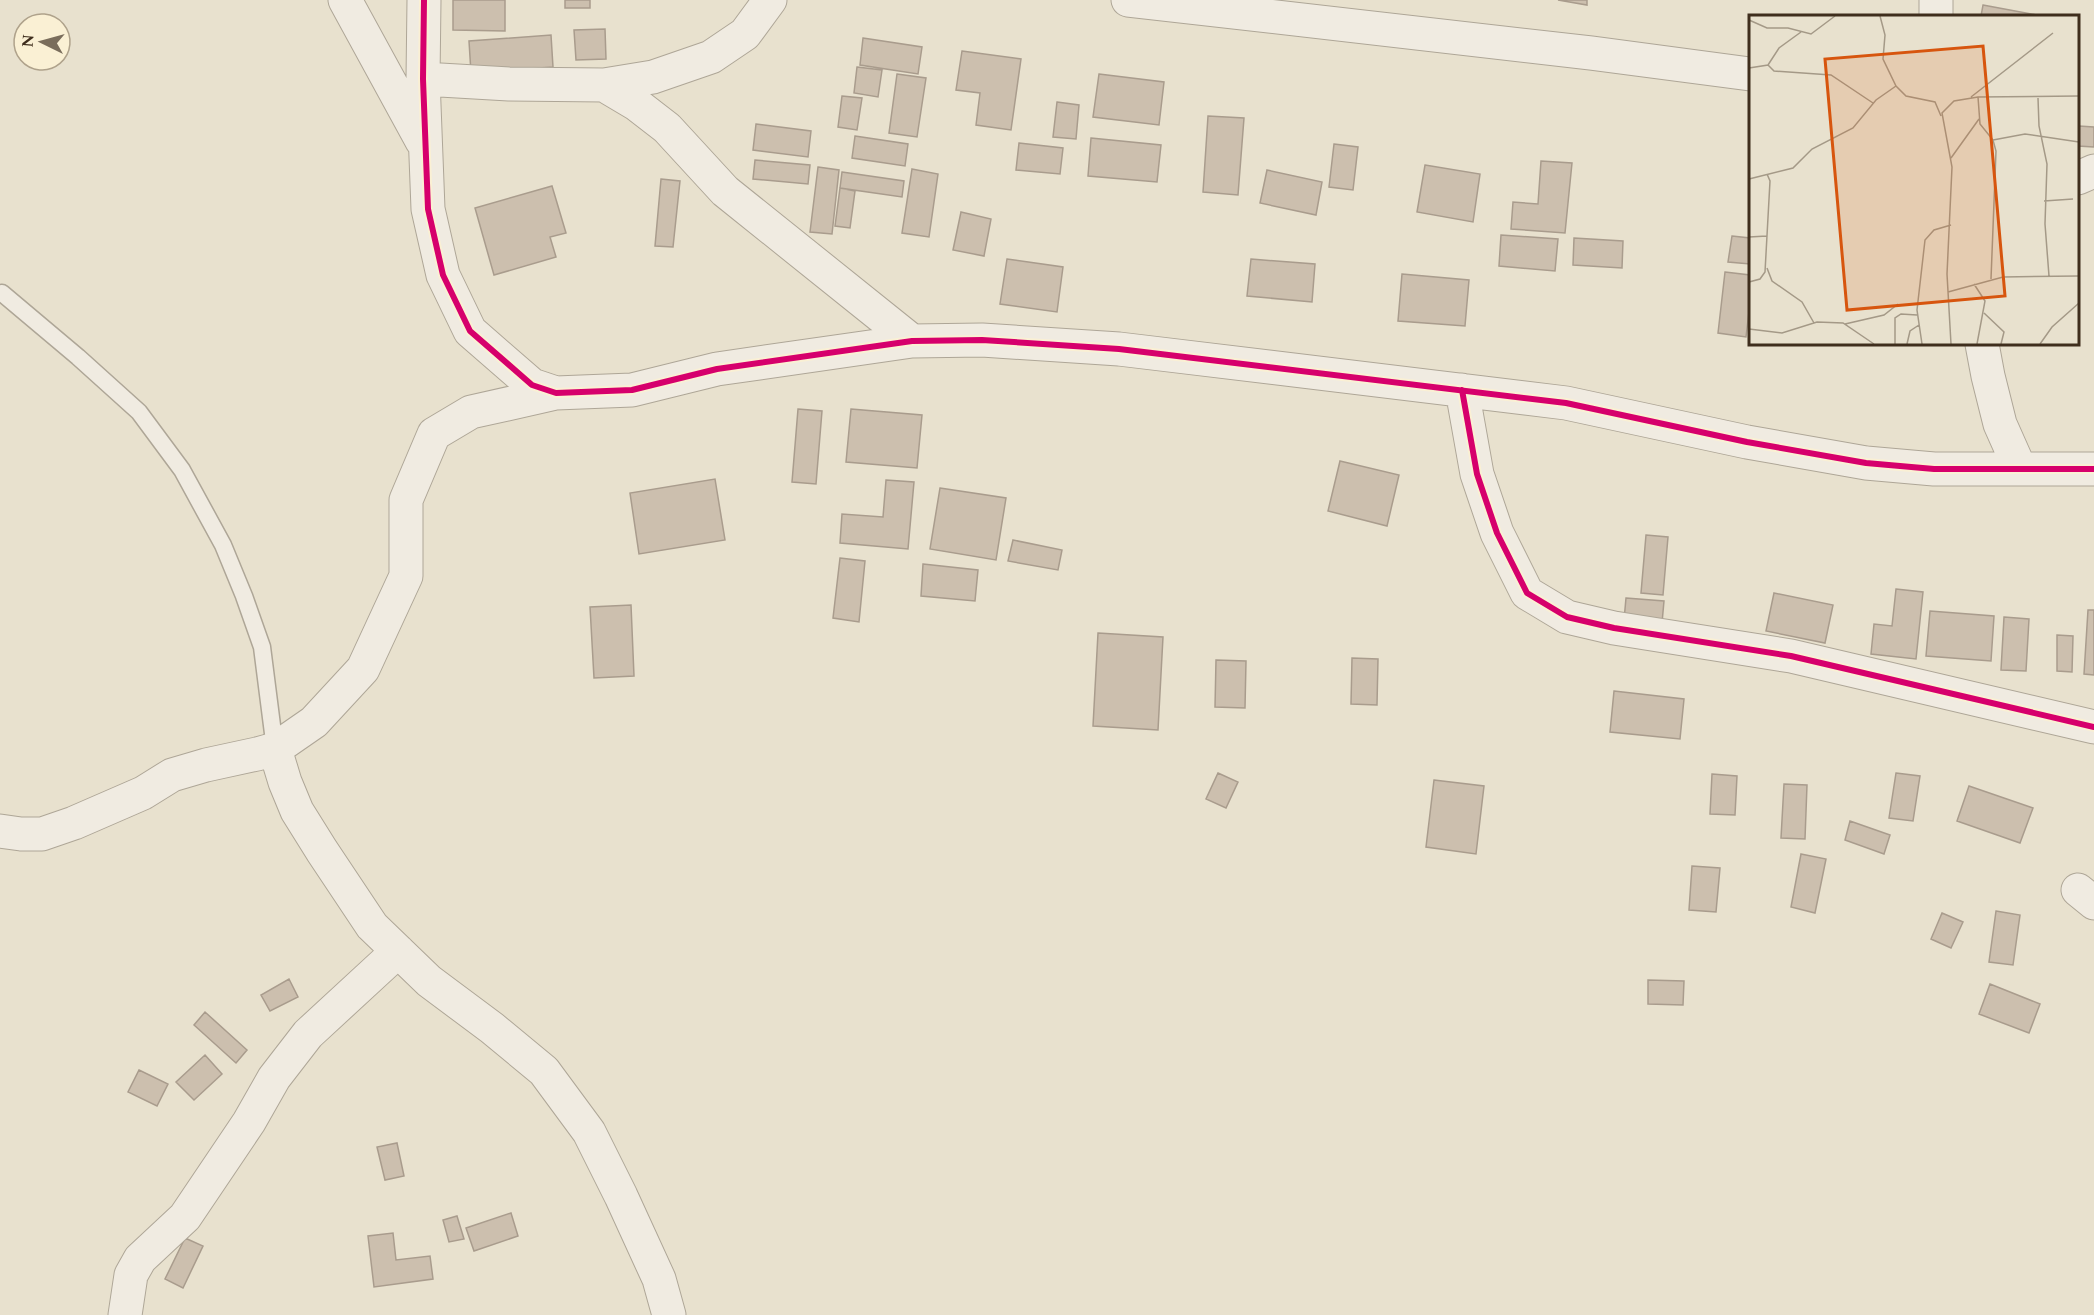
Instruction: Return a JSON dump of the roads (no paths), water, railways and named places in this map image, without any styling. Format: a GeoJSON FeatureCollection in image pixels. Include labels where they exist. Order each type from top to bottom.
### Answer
{"type":"FeatureCollection","features":[{"type":"Feature","properties":{"kind":"street"},"geometry":{"type":"LineString","coordinates":[[345,0],[427,151]]}},
{"type":"Feature","properties":{"kind":"street"},"geometry":{"type":"LineString","coordinates":[[424,0],[423,79],[428,209],[443,275],[470,331],[532,385],[556,393]]}},
{"type":"Feature","properties":{"kind":"street"},"geometry":{"type":"LineString","coordinates":[[423,79],[509,84],[604,85],[653,77],[711,57],[745,34],[770,0]]}},
{"type":"Feature","properties":{"kind":"street"},"geometry":{"type":"LineString","coordinates":[[1128,0],[1580,52],[1749,75]]}},
{"type":"Feature","properties":{"kind":"street"},"geometry":{"type":"LineString","coordinates":[[1935,0],[1936,15]]}},
{"type":"Feature","properties":{"kind":"street"},"geometry":{"type":"LineString","coordinates":[[604,85],[636,104],[667,128],[725,190],[912,340]]}},
{"type":"Feature","properties":{"kind":"street"},"geometry":{"type":"LineString","coordinates":[[2079,178],[2094,171]]}},
{"type":"Feature","properties":{"kind":"street"},"geometry":{"type":"LineString","coordinates":[[0,831],[42,834],[109,809],[143,793],[172,775],[275,748],[314,722],[363,669],[406,576],[406,500],[434,434],[471,412],[556,393],[632,390],[717,369],[912,340],[982,340],[1119,349],[1566,403],[1747,442],[1866,463],[1934,469],[2094,469]]}},
{"type":"Feature","properties":{"kind":"street"},"geometry":{"type":"LineString","coordinates":[[1982,345],[2000,424],[2020,469]]}},
{"type":"Feature","properties":{"kind":"street"},"geometry":{"type":"LineString","coordinates":[[1462,390],[1477,474],[1497,533],[1527,592],[1567,618],[1614,628],[1791,656],[2094,727]]}},
{"type":"Feature","properties":{"kind":"street"},"geometry":{"type":"LineString","coordinates":[[275,748],[297,811],[372,926],[429,981],[492,1028],[544,1071],[589,1132],[659,1279],[669,1315]]}},
{"type":"Feature","properties":{"kind":"street"},"geometry":{"type":"LineString","coordinates":[[125,1315],[131,1275],[140,1259],[185,1217],[234,1147],[274,1078],[308,1034],[398,951]]}},
{"type":"Feature","properties":{"kind":"lane"},"geometry":{"type":"LineString","coordinates":[[2,293],[139,412],[182,470],[223,545],[262,647],[275,748]]}}]}
